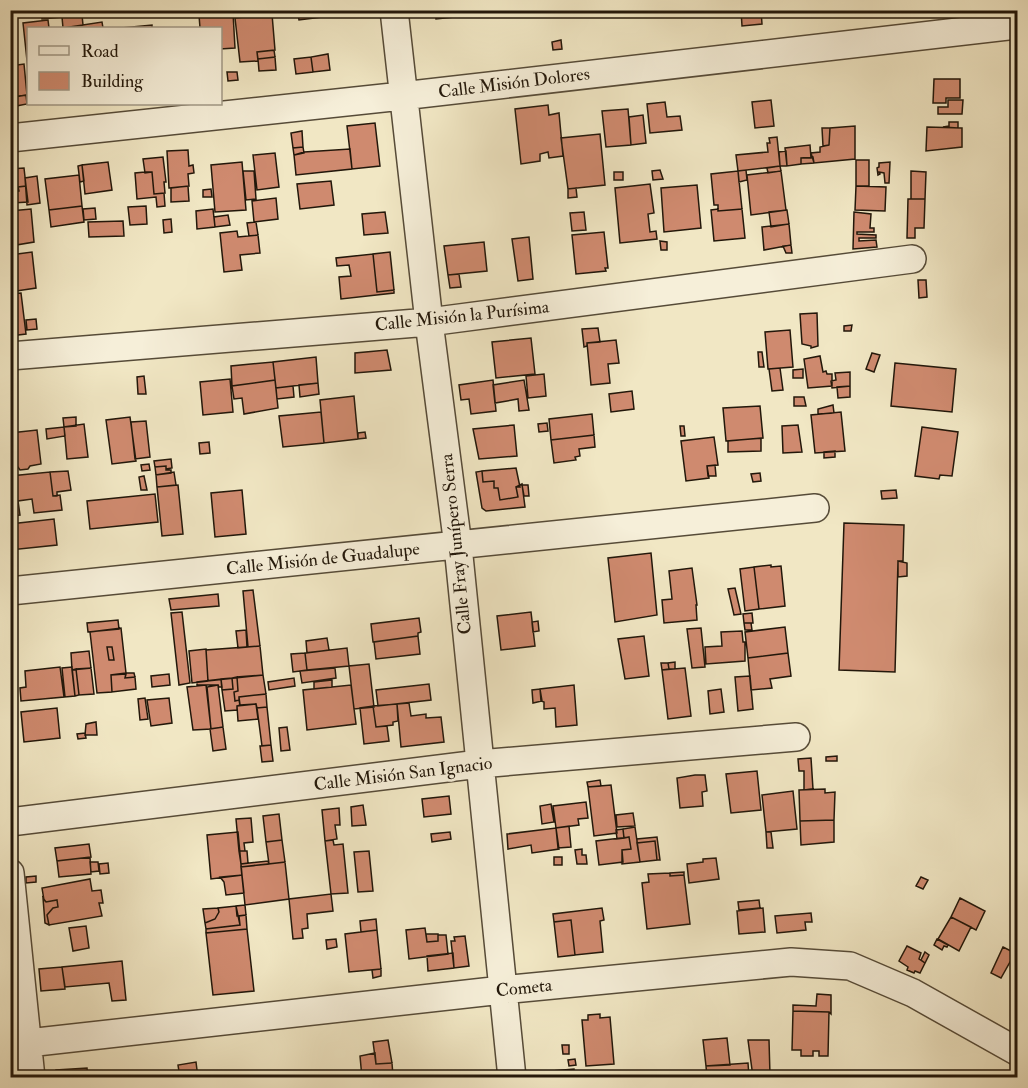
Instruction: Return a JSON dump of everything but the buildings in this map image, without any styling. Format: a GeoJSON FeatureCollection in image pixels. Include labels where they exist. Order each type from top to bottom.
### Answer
{"type":"FeatureCollection","features":[{"type":"Feature","properties":{"kind":"street","name":"Calle Fray Junípero Serra"},"geometry":{"type":"LineString","coordinates":[[394,10],[402,96],[458,546],[512,1077]]}},
{"type":"Feature","properties":{"kind":"street","name":"Calle Misión Dolores"},"geometry":{"type":"LineString","coordinates":[[10,138],[402,96],[1017,25]]}},
{"type":"Feature","properties":{"kind":"street","name":"Calle Misión la Purísima"},"geometry":{"type":"LineString","coordinates":[[10,356],[429,322],[912,259]]}},
{"type":"Feature","properties":{"kind":"street","name":"Calle Misión de Guadalupe"},"geometry":{"type":"LineString","coordinates":[[10,591],[815,508]]}},
{"type":"Feature","properties":{"kind":"street","name":"Calle Misión San Ignacio"},"geometry":{"type":"LineString","coordinates":[[10,822],[479,764],[796,737]]}},
{"type":"Feature","properties":{"kind":"street"},"geometry":{"type":"LineString","coordinates":[[10,873],[19,1044],[31,1077]]}},
{"type":"Feature","properties":{"kind":"street","name":"Cometa"},"geometry":{"type":"LineString","coordinates":[[19,1044],[502,990],[791,962],[850,966],[913,993],[1017,1052]]}}]}
